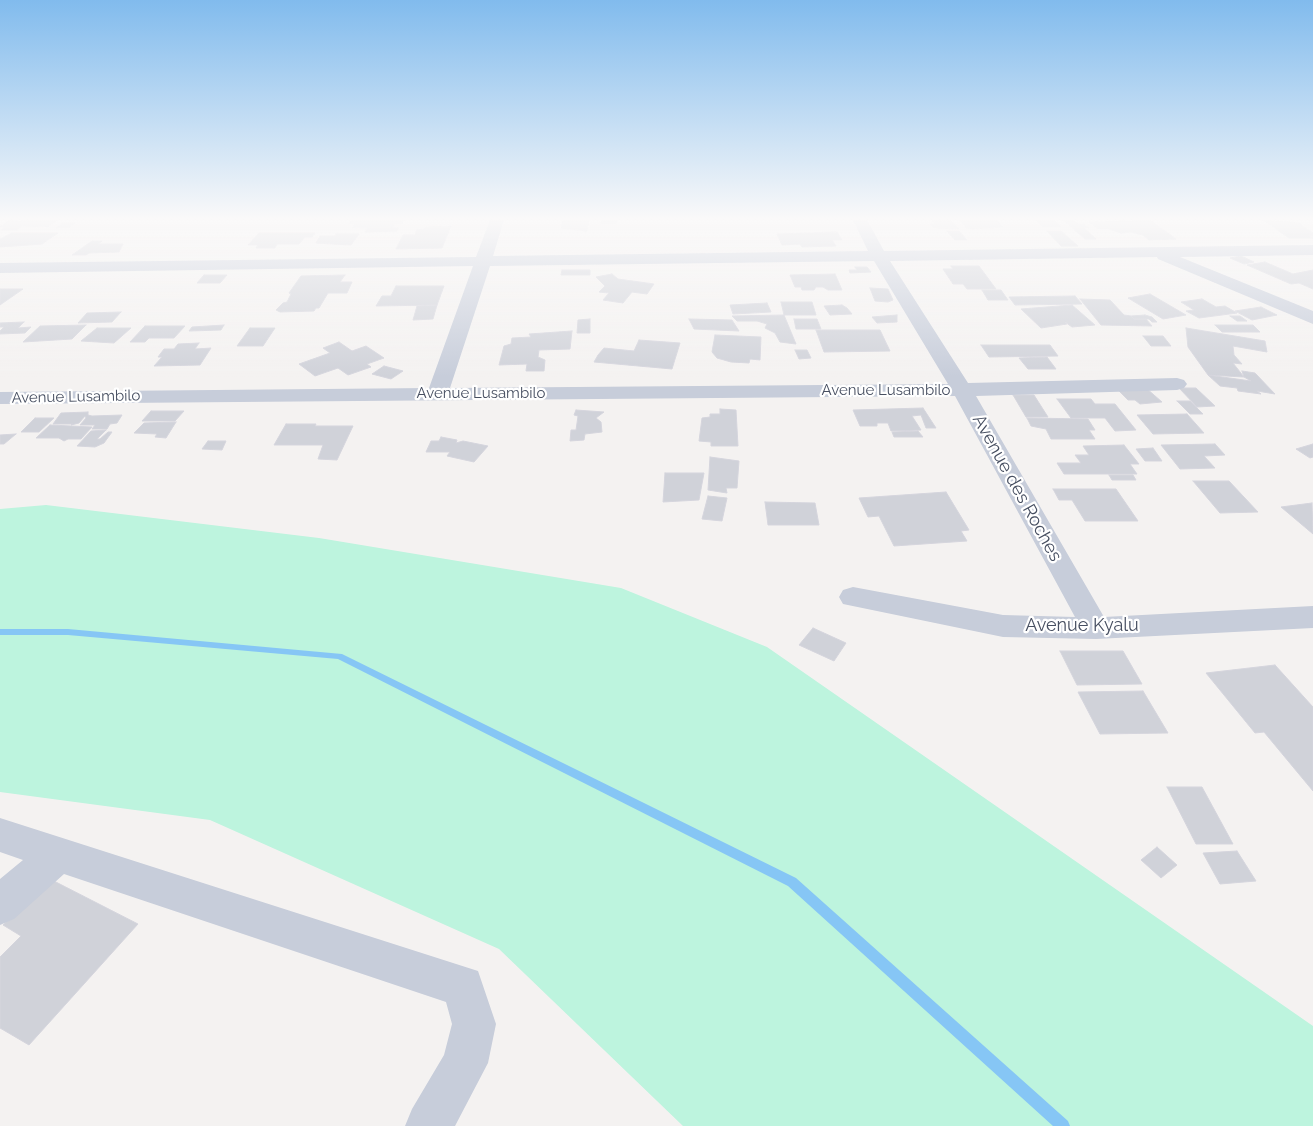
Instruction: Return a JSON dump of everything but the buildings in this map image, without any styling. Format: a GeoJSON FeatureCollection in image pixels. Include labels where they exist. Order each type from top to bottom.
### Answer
{"type":"FeatureCollection","features":[{"type":"Feature","properties":{"kind":"street"},"geometry":{"type":"LineString","coordinates":[[438,393],[480,273]]}},
{"type":"Feature","properties":{"kind":"street","name":"Avenue des Roches"},"geometry":{"type":"LineString","coordinates":[[889,273],[962,390],[1096,628]]}},
{"type":"Feature","properties":{"kind":"street"},"geometry":{"type":"LineString","coordinates":[[1203,273],[1313,318]]}},
{"type":"Feature","properties":{"kind":"street","name":"Avenue Lusambilo"},"geometry":{"type":"LineString","coordinates":[[0,398],[962,390],[1177,384]]}},
{"type":"Feature","properties":{"kind":"street","name":"Avenue Kyalu"},"geometry":{"type":"LineString","coordinates":[[853,597],[1004,626],[1096,628],[1313,617]]}},
{"type":"Feature","properties":{"kind":"street"},"geometry":{"type":"LineString","coordinates":[[0,835],[464,986],[474,1024],[465,1063],[429,1126]]}},
{"type":"Feature","properties":{"kind":"street"},"geometry":{"type":"LineString","coordinates":[[0,905],[59,854]]}},
{"type":"Feature","properties":{"kind":"green space"},"geometry":{"type":"Polygon","coordinates":[[[46,505],[319,538],[621,588],[767,647],[1313,1026],[1313,1126],[683,1126],[499,949],[210,820],[0,792],[0,509],[46,505]]]}},
{"type":"Feature","properties":{"kind":"waterway"},"geometry":{"type":"LineString","coordinates":[[0,632],[68,632],[339,656],[792,882],[1063,1126]]}}]}
